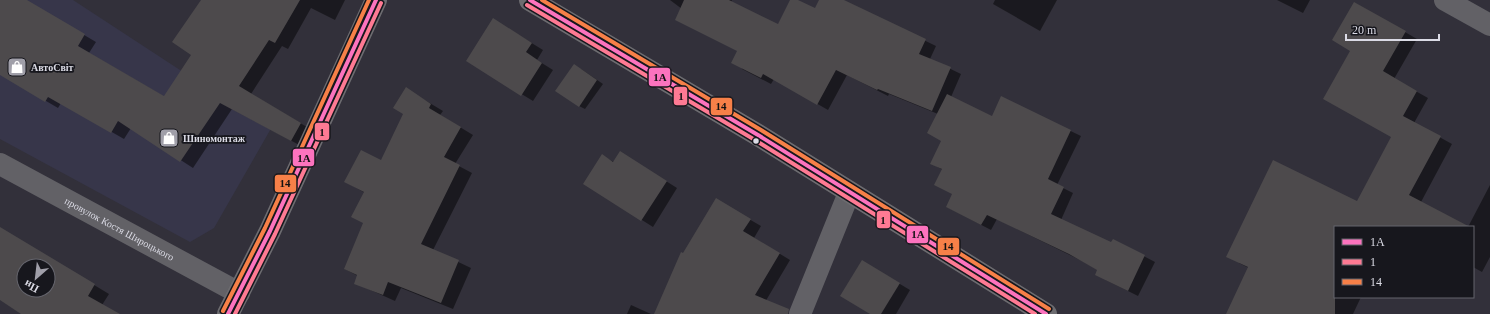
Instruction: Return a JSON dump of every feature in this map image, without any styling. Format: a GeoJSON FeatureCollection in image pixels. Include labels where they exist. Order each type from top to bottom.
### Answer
{"type":"FeatureCollection","features":[{"type":"Feature","properties":{"kind":"main road"},"geometry":{"type":"LineString","coordinates":[[228,314],[270,231],[376,0]]}},
{"type":"Feature","properties":{"kind":"main road"},"geometry":{"type":"LineString","coordinates":[[530,0],[758,135],[849,193],[1046,314]]}},
{"type":"Feature","properties":{"kind":"street"},"geometry":{"type":"LineString","coordinates":[[1445,0],[1490,25]]}},
{"type":"Feature","properties":{"kind":"street","name":"провулок Костя Широцького"},"geometry":{"type":"LineString","coordinates":[[0,164],[239,292]]}},
{"type":"Feature","properties":{"kind":"street"},"geometry":{"type":"LineString","coordinates":[[800,314],[849,193]]}},
{"type":"Feature","properties":{"kind":"shaded area"},"geometry":{"type":"Polygon","coordinates":[[[0,0],[73,0],[180,70],[254,110],[277,118],[214,228],[190,242],[0,139],[0,0]]]}},
{"type":"Feature","properties":{"kind":"building"},"geometry":{"type":"Polygon","coordinates":[[[0,0],[27,0],[85,34],[78,46],[164,96],[191,55],[172,42],[201,0],[300,0],[275,43],[269,40],[239,86],[301,123],[291,141],[220,103],[180,162],[118,121],[111,133],[48,97],[45,102],[0,75],[0,0]]]}},
{"type":"Feature","properties":{"kind":"building"},"geometry":{"type":"Polygon","coordinates":[[[684,0],[729,0],[778,24],[790,0],[798,0],[815,8],[819,0],[844,0],[926,39],[919,54],[951,67],[932,111],[878,89],[877,90],[836,70],[817,105],[763,74],[761,78],[731,63],[737,51],[675,20],[684,0]]]}},
{"type":"Feature","properties":{"kind":"building"},"geometry":{"type":"Polygon","coordinates":[[[1354,2],[1406,31],[1383,71],[1417,91],[1403,116],[1441,136],[1409,195],[1468,226],[1334,226],[1335,314],[1226,314],[1248,267],[1226,257],[1273,160],[1357,201],[1391,137],[1323,99],[1350,51],[1332,40],[1354,2]]]}},
{"type":"Feature","properties":{"kind":"building"},"geometry":{"type":"Polygon","coordinates":[[[493,18],[532,43],[526,52],[542,63],[521,96],[466,61],[493,18]]]}},
{"type":"Feature","properties":{"kind":"building"},"geometry":{"type":"Polygon","coordinates":[[[574,64],[597,80],[579,107],[555,91],[574,64]]]}},
{"type":"Feature","properties":{"kind":"building"},"geometry":{"type":"Polygon","coordinates":[[[406,87],[431,104],[429,108],[461,127],[444,157],[460,165],[421,244],[459,260],[441,303],[388,282],[383,295],[354,284],[357,275],[344,269],[363,223],[351,217],[364,192],[344,182],[361,150],[381,160],[403,114],[393,108],[406,87]]]}},
{"type":"Feature","properties":{"kind":"building"},"geometry":{"type":"Polygon","coordinates":[[[947,94],[992,116],[1001,96],[1071,130],[1048,179],[1064,187],[1051,214],[1111,242],[1113,239],[1145,255],[1128,291],[1095,275],[1097,270],[1069,254],[987,215],[981,225],[946,207],[952,194],[934,185],[942,169],[930,164],[941,141],[927,133],[947,94]]]}},
{"type":"Feature","properties":{"kind":"building"},"geometry":{"type":"Polygon","coordinates":[[[620,151],[667,181],[641,221],[583,184],[602,154],[613,162],[620,151]]]}},
{"type":"Feature","properties":{"kind":"building"},"geometry":{"type":"Polygon","coordinates":[[[716,198],[751,219],[743,231],[780,253],[755,295],[789,309],[788,314],[654,314],[681,252],[683,253],[716,198]]]}},
{"type":"Feature","properties":{"kind":"building"},"geometry":{"type":"Polygon","coordinates":[[[0,227],[52,258],[16,258],[16,298],[56,298],[56,261],[95,284],[88,296],[120,314],[21,314],[0,300],[0,227]]]}},
{"type":"Feature","properties":{"kind":"building"},"geometry":{"type":"Polygon","coordinates":[[[862,260],[900,283],[881,314],[870,314],[840,296],[862,260]]]}},
{"type":"Feature","properties":{"kind":"transit line","name":"14"},"geometry":{"type":"LineString","coordinates":[[223,311],[265,228],[369,0]]}},
{"type":"Feature","properties":{"kind":"transit line","name":"1А"},"geometry":{"type":"LineString","coordinates":[[228,314],[270,231],[376,0]]}},
{"type":"Feature","properties":{"kind":"transit line","name":"1А"},"geometry":{"type":"LineString","coordinates":[[530,0],[758,135],[1046,314]]}},
{"type":"Feature","properties":{"kind":"transit line","name":"14"},"geometry":{"type":"LineString","coordinates":[[542,0],[761,130],[1049,309]]}},
{"type":"Feature","properties":{"kind":"transit line","name":"1"},"geometry":{"type":"LineString","coordinates":[[235,314],[275,234],[381,3]]}},
{"type":"Feature","properties":{"kind":"transit line","name":"1"},"geometry":{"type":"LineString","coordinates":[[527,5],[755,140],[1035,314]]}},
{"type":"Feature","properties":{"kind":"place","name":"АвтоСвіт"},"geometry":{"type":"Point","coordinates":[17,67]}},
{"type":"Feature","properties":{"kind":"place","name":"Шиномонтаж"},"geometry":{"type":"Point","coordinates":[169,138]}}]}
